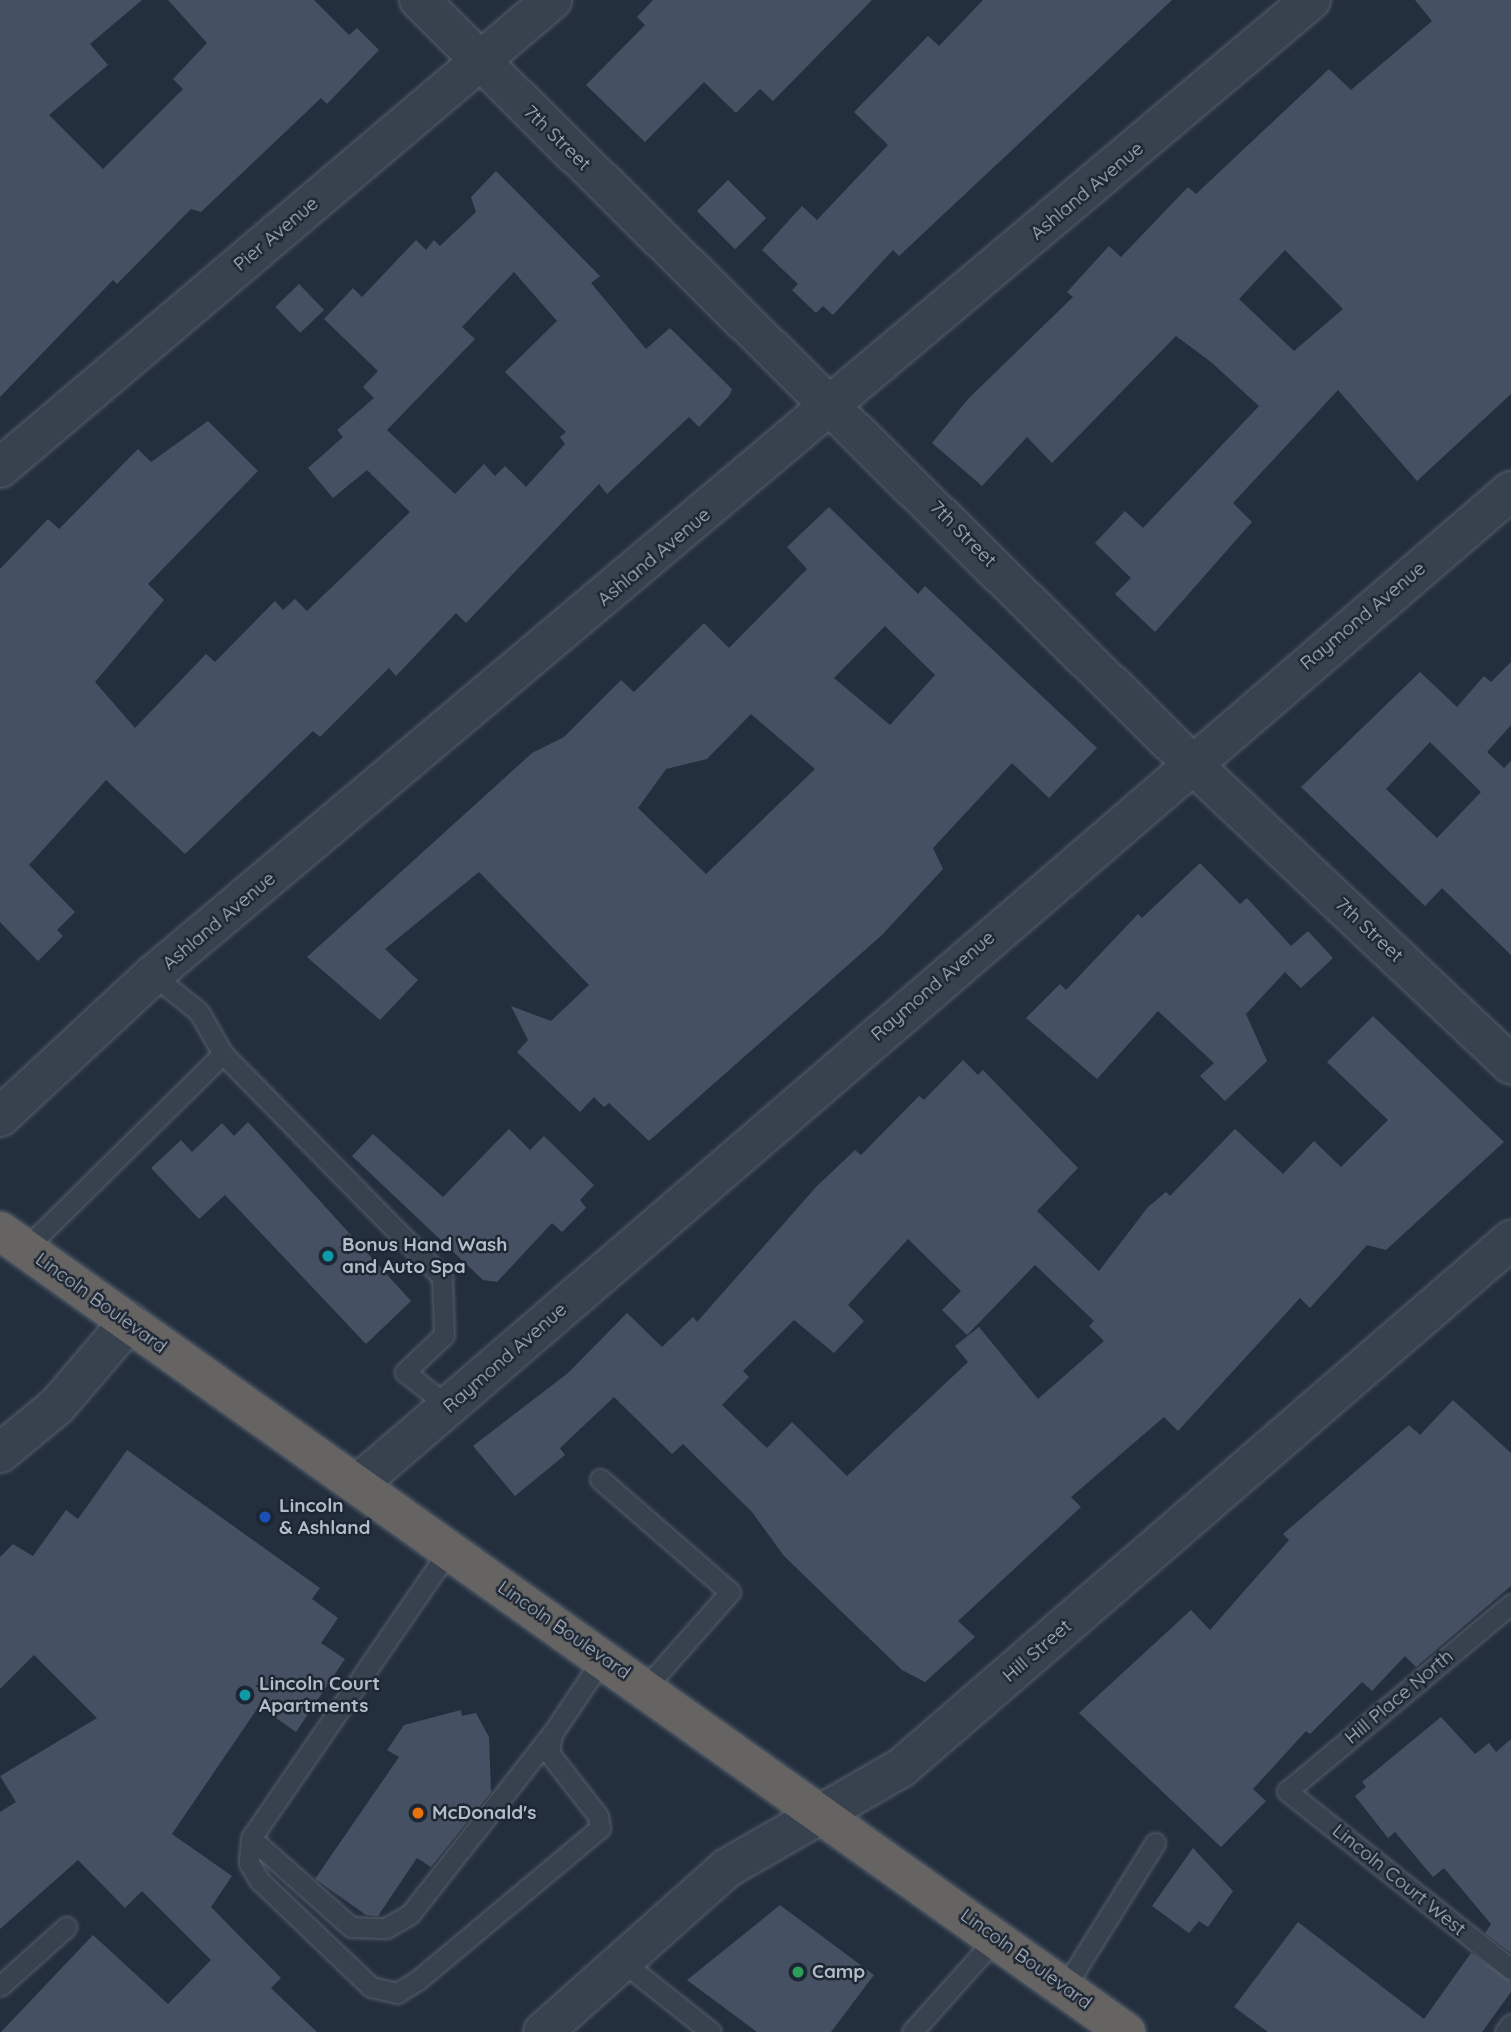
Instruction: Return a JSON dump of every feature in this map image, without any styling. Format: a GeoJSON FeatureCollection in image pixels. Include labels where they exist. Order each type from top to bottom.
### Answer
{"type":"FeatureCollection","features":[{"type":"Feature","properties":{"kind":"highway","name":"Lincoln Boulevard"},"geometry":{"type":"LineString","coordinates":[[12,1240],[646,1688],[1124,2032]]}},
{"type":"Feature","properties":{"kind":"street","name":"7th Street"},"geometry":{"type":"LineString","coordinates":[[419,0],[478,62],[835,406],[1190,762],[1511,1065]]}},
{"type":"Feature","properties":{"kind":"street","name":"Pier Avenue"},"geometry":{"type":"LineString","coordinates":[[0,468],[552,0]]}},
{"type":"Feature","properties":{"kind":"street","name":"Ashland Avenue"},"geometry":{"type":"LineString","coordinates":[[0,1117],[153,975],[835,406],[1311,0]]}},
{"type":"Feature","properties":{"kind":"street","name":"Raymond Avenue"},"geometry":{"type":"LineString","coordinates":[[358,1485],[1190,762],[1511,491]]}},
{"type":"Feature","properties":{"kind":"street","name":"Hill Street"},"geometry":{"type":"LineString","coordinates":[[543,2032],[727,1868],[818,1811],[901,1768],[1511,1240]]}},
{"type":"Feature","properties":{"kind":"street"},"geometry":{"type":"LineString","coordinates":[[0,1453],[57,1406],[129,1322]]}},
{"type":"Feature","properties":{"kind":"lane"},"geometry":{"type":"LineString","coordinates":[[153,975],[199,1012],[223,1054],[442,1277],[444,1335],[405,1372],[449,1408]]}},
{"type":"Feature","properties":{"kind":"lane"},"geometry":{"type":"LineString","coordinates":[[12,1240],[223,1054]]}},
{"type":"Feature","properties":{"kind":"lane"},"geometry":{"type":"LineString","coordinates":[[600,1479],[730,1592],[646,1688]]}},
{"type":"Feature","properties":{"kind":"lane"},"geometry":{"type":"LineString","coordinates":[[450,1550],[251,1838],[249,1863],[260,1881],[371,1987],[397,1993],[600,1828],[583,1794],[549,1753],[552,1734]]}},
{"type":"Feature","properties":{"kind":"lane","name":"Hill Place North"},"geometry":{"type":"LineString","coordinates":[[1287,1791],[1511,1604]]}},
{"type":"Feature","properties":{"kind":"lane"},"geometry":{"type":"LineString","coordinates":[[251,1838],[351,1927],[386,1928],[410,1914],[552,1734],[603,1658]]}},
{"type":"Feature","properties":{"kind":"lane","name":"Lincoln Court West"},"geometry":{"type":"LineString","coordinates":[[1287,1791],[1511,1969]]}},
{"type":"Feature","properties":{"kind":"lane"},"geometry":{"type":"LineString","coordinates":[[1065,1987],[1155,1843]]}},
{"type":"Feature","properties":{"kind":"lane"},"geometry":{"type":"LineString","coordinates":[[0,1986],[66,1927]]}},
{"type":"Feature","properties":{"kind":"lane"},"geometry":{"type":"LineString","coordinates":[[912,2032],[996,1938]]}},
{"type":"Feature","properties":{"kind":"lane"},"geometry":{"type":"LineString","coordinates":[[622,1962],[711,2032]]}},
{"type":"Feature","properties":{"kind":"lane"},"geometry":{"type":"LineString","coordinates":[[1506,2032],[1511,2024]]}},
{"type":"Feature","properties":{"kind":"building"},"geometry":{"type":"Polygon","coordinates":[[[0,0],[142,0],[90,44],[108,65],[49,115],[103,169],[183,89],[173,79],[207,43],[168,0],[314,0],[349,35],[357,28],[379,50],[327,104],[321,98],[201,212],[191,209],[117,284],[113,280],[0,397],[0,0]]]}},
{"type":"Feature","properties":{"kind":"building"},"geometry":{"type":"Polygon","coordinates":[[[653,0],[872,0],[773,101],[760,89],[736,113],[704,82],[645,142],[586,85],[645,25],[637,17],[653,0]]]}},
{"type":"Feature","properties":{"kind":"building"},"geometry":{"type":"Polygon","coordinates":[[[983,0],[1172,0],[899,256],[893,250],[833,315],[823,306],[816,313],[792,290],[798,284],[762,250],[802,206],[817,220],[888,145],[854,112],[928,36],[939,46],[983,0]]]}},
{"type":"Feature","properties":{"kind":"building"},"geometry":{"type":"Polygon","coordinates":[[[1415,0],[1511,0],[1511,394],[1417,481],[1338,390],[1233,503],[1252,522],[1155,632],[1115,594],[1131,578],[1095,543],[1125,511],[1143,528],[1259,406],[1211,362],[1176,336],[1052,463],[1027,437],[982,486],[932,443],[968,399],[1073,297],[1067,292],[1109,246],[1121,257],[1188,187],[1196,194],[1329,69],[1351,90],[1432,21],[1415,0]],[[1285,250],[1239,299],[1294,351],[1343,309],[1285,250]]]}},
{"type":"Feature","properties":{"kind":"building"},"geometry":{"type":"Polygon","coordinates":[[[496,171],[600,276],[591,283],[646,349],[670,328],[732,389],[729,396],[699,427],[689,417],[607,494],[599,484],[466,623],[456,613],[396,676],[389,668],[320,737],[313,731],[185,854],[106,780],[29,865],[75,912],[57,930],[63,936],[38,961],[0,922],[0,569],[48,519],[59,529],[138,449],[151,462],[208,421],[258,471],[148,584],[164,600],[95,682],[135,728],[206,654],[215,662],[275,601],[283,610],[295,599],[307,611],[410,512],[367,470],[333,498],[308,468],[343,437],[337,430],[374,398],[363,387],[378,371],[324,319],[353,288],[362,297],[416,240],[426,250],[434,240],[440,246],[476,212],[471,197],[496,171]],[[514,272],[462,327],[475,339],[387,430],[455,494],[484,464],[495,476],[505,466],[526,487],[565,444],[560,437],[566,432],[505,372],[557,321],[514,272]]]}},
{"type":"Feature","properties":{"kind":"building"},"geometry":{"type":"Polygon","coordinates":[[[728,180],[766,218],[735,249],[697,211],[728,180]]]}},
{"type":"Feature","properties":{"kind":"building"},"geometry":{"type":"Polygon","coordinates":[[[299,284],[324,310],[300,333],[275,307],[299,284]]]}},
{"type":"Feature","properties":{"kind":"building"},"geometry":{"type":"Polygon","coordinates":[[[829,507],[918,594],[925,586],[1097,748],[1049,798],[1012,763],[933,848],[943,869],[882,935],[649,1141],[609,1103],[604,1107],[594,1097],[580,1112],[517,1052],[528,1040],[511,1006],[551,1021],[589,985],[479,872],[385,949],[418,980],[380,1020],[307,957],[532,753],[564,737],[621,680],[634,692],[704,623],[729,648],[807,569],[787,547],[829,507]],[[885,626],[834,678],[890,725],[935,675],[885,626]],[[751,714],[707,759],[666,769],[638,808],[706,874],[815,769],[751,714]]]}},
{"type":"Feature","properties":{"kind":"building"},"geometry":{"type":"Polygon","coordinates":[[[1511,662],[1511,725],[1487,752],[1504,768],[1511,761],[1511,955],[1442,888],[1425,906],[1301,787],[1420,672],[1457,707],[1484,676],[1491,682],[1511,662]],[[1430,742],[1386,789],[1437,838],[1481,792],[1430,742]]]}},
{"type":"Feature","properties":{"kind":"building"},"geometry":{"type":"Polygon","coordinates":[[[1200,863],[1240,904],[1247,898],[1291,946],[1308,931],[1333,958],[1301,988],[1285,972],[1246,1014],[1267,1061],[1225,1101],[1200,1076],[1214,1063],[1158,1011],[1097,1079],[1026,1018],[1060,984],[1066,990],[1138,914],[1142,918],[1200,863]]]}},
{"type":"Feature","properties":{"kind":"building"},"geometry":{"type":"Polygon","coordinates":[[[1373,1016],[1504,1142],[1386,1250],[1367,1245],[1310,1308],[1300,1298],[1178,1431],[1164,1417],[1071,1497],[1081,1507],[958,1621],[975,1637],[925,1682],[902,1670],[784,1556],[752,1512],[683,1444],[672,1454],[614,1397],[560,1448],[565,1455],[515,1496],[473,1446],[568,1373],[627,1313],[662,1347],[693,1317],[697,1322],[816,1187],[855,1150],[861,1155],[919,1096],[924,1100],[963,1060],[978,1075],[983,1070],[1078,1168],[1037,1211],[1099,1271],[1148,1207],[1166,1192],[1170,1196],[1235,1129],[1283,1174],[1314,1141],[1341,1167],[1388,1120],[1327,1062],[1373,1016]],[[908,1239],[848,1305],[864,1321],[834,1353],[794,1320],[743,1371],[749,1377],[722,1405],[767,1448],[792,1422],[847,1476],[968,1362],[955,1346],[979,1327],[1038,1399],[1104,1341],[1089,1326],[1094,1321],[1035,1265],[967,1335],[942,1310],[961,1291],[908,1239]]]}},
{"type":"Feature","properties":{"kind":"building","name":"Bonus Hand Wash and Auto Spa"},"geometry":{"type":"Polygon","coordinates":[[[248,1122],[411,1301],[366,1344],[225,1195],[199,1219],[151,1168],[181,1140],[192,1152],[222,1123],[234,1136],[248,1122]]]}},
{"type":"Feature","properties":{"kind":"building"},"geometry":{"type":"Polygon","coordinates":[[[509,1129],[530,1150],[544,1136],[594,1185],[580,1200],[586,1208],[562,1232],[552,1223],[497,1282],[483,1280],[352,1156],[373,1134],[443,1197],[509,1129]]]}},
{"type":"Feature","properties":{"kind":"building"},"geometry":{"type":"Polygon","coordinates":[[[1453,1400],[1511,1453],[1511,1586],[1416,1667],[1405,1656],[1372,1691],[1362,1682],[1310,1734],[1306,1731],[1253,1789],[1266,1801],[1221,1847],[1079,1713],[1191,1610],[1210,1630],[1289,1540],[1283,1534],[1409,1425],[1420,1435],[1453,1400]]]}},
{"type":"Feature","properties":{"kind":"building","name":"Lincoln Court Apartments"},"geometry":{"type":"Polygon","coordinates":[[[127,1450],[320,1588],[312,1599],[338,1618],[321,1643],[345,1659],[296,1732],[259,1706],[172,1834],[232,1876],[211,1907],[281,1978],[271,1988],[317,2032],[1,2032],[93,1935],[168,2004],[211,1960],[142,1891],[125,1908],[78,1860],[0,1929],[0,1812],[16,1802],[0,1776],[97,1718],[34,1655],[0,1689],[0,1557],[13,1544],[33,1556],[66,1510],[78,1519],[127,1450]]]}},
{"type":"Feature","properties":{"kind":"building","name":"McDonald's"},"geometry":{"type":"Polygon","coordinates":[[[461,1710],[462,1716],[476,1713],[489,1737],[491,1792],[431,1867],[417,1858],[378,1916],[366,1915],[315,1879],[399,1757],[387,1750],[404,1725],[461,1710]]]}},
{"type":"Feature","properties":{"kind":"building"},"geometry":{"type":"Polygon","coordinates":[[[1441,1717],[1475,1754],[1489,1743],[1496,1752],[1511,1739],[1511,1953],[1485,1933],[1491,1924],[1444,1868],[1433,1877],[1395,1832],[1388,1838],[1355,1796],[1366,1787],[1362,1782],[1441,1717]]]}},
{"type":"Feature","properties":{"kind":"building"},"geometry":{"type":"Polygon","coordinates":[[[1193,1848],[1233,1891],[1208,1927],[1199,1921],[1189,1933],[1152,1906],[1193,1848]]]}},
{"type":"Feature","properties":{"kind":"building"},"geometry":{"type":"Polygon","coordinates":[[[780,1905],[874,1975],[831,2032],[757,2032],[687,1980],[780,1905]]]}},
{"type":"Feature","properties":{"kind":"building"},"geometry":{"type":"Polygon","coordinates":[[[1298,1922],[1424,2019],[1471,1953],[1511,1981],[1511,1992],[1482,2032],[1268,2032],[1234,2007],[1298,1922]]]}},
{"type":"Feature","properties":{"kind":"place","name":"Bonus Hand Wash and Auto Spa"},"geometry":{"type":"Point","coordinates":[328,1256]}},
{"type":"Feature","properties":{"kind":"place","name":"Lincoln & Ashland"},"geometry":{"type":"Point","coordinates":[265,1517]}},
{"type":"Feature","properties":{"kind":"place","name":"Lincoln Court Apartments"},"geometry":{"type":"Point","coordinates":[245,1695]}},
{"type":"Feature","properties":{"kind":"place","name":"McDonald's"},"geometry":{"type":"Point","coordinates":[418,1813]}},
{"type":"Feature","properties":{"kind":"place","name":"Camp"},"geometry":{"type":"Point","coordinates":[798,1972]}}]}
